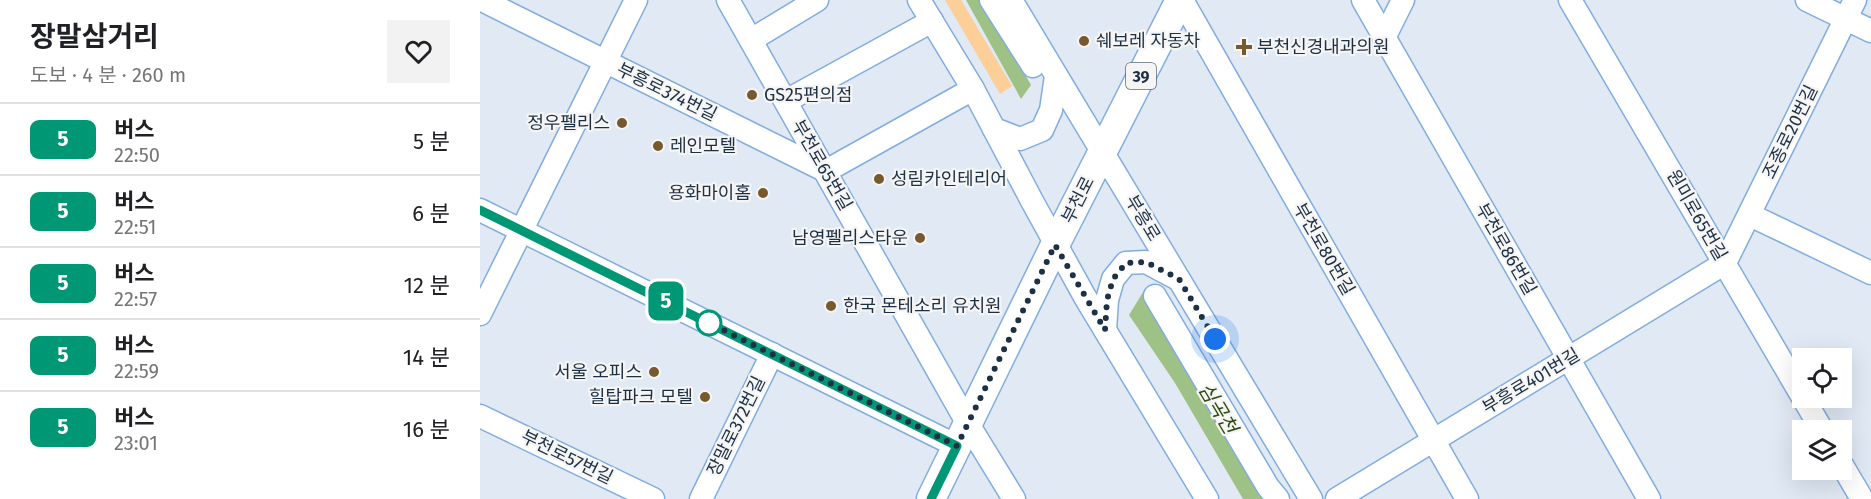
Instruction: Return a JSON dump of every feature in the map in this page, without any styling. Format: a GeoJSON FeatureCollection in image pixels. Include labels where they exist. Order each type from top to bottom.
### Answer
{"type":"FeatureCollection","features":[{"type":"Feature","properties":{"kind":"main road","name":"부천로"},"geometry":{"type":"LineString","coordinates":[[931,499],[1055,245],[1181,0]]}},
{"type":"Feature","properties":{"kind":"street","name":"부흥로374번길"},"geometry":{"type":"LineString","coordinates":[[482,0],[826,171]]}},
{"type":"Feature","properties":{"kind":"street","name":"부흥로374번길"},"geometry":{"type":"LineString","coordinates":[[480,314],[636,0]]}},
{"type":"Feature","properties":{"kind":"street","name":"부천로65번길"},"geometry":{"type":"LineString","coordinates":[[728,0],[826,171],[963,435],[1014,499]]}},
{"type":"Feature","properties":{"kind":"street"},"geometry":{"type":"LineString","coordinates":[[751,40],[817,0]]}},
{"type":"Feature","properties":{"kind":"street"},"geometry":{"type":"LineString","coordinates":[[920,0],[973,89],[1055,245],[1207,499]]}},
{"type":"Feature","properties":{"kind":"street"},"geometry":{"type":"LineString","coordinates":[[991,0],[1046,74],[1052,110],[1042,130],[1020,139],[994,129]]}},
{"type":"Feature","properties":{"kind":"street","name":"부흥로"},"geometry":{"type":"LineString","coordinates":[[1011,0],[1046,74],[1102,153],[1311,499]]}},
{"type":"Feature","properties":{"kind":"street","name":"부천로80번길"},"geometry":{"type":"LineString","coordinates":[[1181,0],[1467,499]]}},
{"type":"Feature","properties":{"kind":"street","name":"부천로86번길"},"geometry":{"type":"LineString","coordinates":[[1363,0],[1649,499]]}},
{"type":"Feature","properties":{"kind":"street"},"geometry":{"type":"LineString","coordinates":[[1384,38],[1403,0]]}},
{"type":"Feature","properties":{"kind":"street","name":"원미로65번길"},"geometry":{"type":"LineString","coordinates":[[1570,0],[1816,420]]}},
{"type":"Feature","properties":{"kind":"street"},"geometry":{"type":"LineString","coordinates":[[1807,0],[1850,9],[1871,31]]}},
{"type":"Feature","properties":{"kind":"street","name":"조종로20번길"},"geometry":{"type":"LineString","coordinates":[[1725,263],[1850,9]]}},
{"type":"Feature","properties":{"kind":"street"},"geometry":{"type":"LineString","coordinates":[[786,101],[932,21]]}},
{"type":"Feature","properties":{"kind":"street"},"geometry":{"type":"LineString","coordinates":[[826,171],[973,89]]}},
{"type":"Feature","properties":{"kind":"street"},"geometry":{"type":"LineString","coordinates":[[480,210],[772,354],[963,435]]}},
{"type":"Feature","properties":{"kind":"street"},"geometry":{"type":"LineString","coordinates":[[1750,215],[1871,273]]}},
{"type":"Feature","properties":{"kind":"street"},"geometry":{"type":"LineString","coordinates":[[1105,330],[1107,300],[1113,279],[1126,263],[1146,262],[1179,279]]}},
{"type":"Feature","properties":{"kind":"street","name":"부흥로401번길"},"geometry":{"type":"LineString","coordinates":[[1337,499],[1725,263]]}},
{"type":"Feature","properties":{"kind":"street"},"geometry":{"type":"LineString","coordinates":[[1155,296],[1270,495]]}},
{"type":"Feature","properties":{"kind":"street","name":"장말로372번길"},"geometry":{"type":"LineString","coordinates":[[701,499],[772,354]]}},
{"type":"Feature","properties":{"kind":"street","name":"부천로57번길"},"geometry":{"type":"LineString","coordinates":[[480,416],[653,499]]}},
{"type":"Feature","properties":{"kind":"street"},"geometry":{"type":"LineString","coordinates":[[1851,480],[1862,499]]}},
{"type":"Feature","properties":{"kind":"shaded area"},"geometry":{"type":"Polygon","coordinates":[[[945,0],[961,0],[1012,86],[1000,94],[945,0]]]}},
{"type":"Feature","properties":{"kind":"water"},"geometry":{"type":"Polygon","coordinates":[[[966,0],[982,0],[1031,85],[1021,99],[966,0]]]}},
{"type":"Feature","properties":{"kind":"water","name":"심곡천"},"geometry":{"type":"Polygon","coordinates":[[[1145,289],[1186,350],[1271,499],[1243,499],[1175,383],[1129,315],[1145,289]]]}},
{"type":"Feature","properties":{"kind":"bus line","name":"5"},"geometry":{"type":"LineString","coordinates":[[480,210],[957,446],[931,499]]}},
{"type":"Feature","properties":{"kind":"place","name":"쉐보레 자동차"},"geometry":{"type":"Point","coordinates":[1084,41]}},
{"type":"Feature","properties":{"kind":"place","name":"부천신경내과의원"},"geometry":{"type":"Point","coordinates":[1244,47]}},
{"type":"Feature","properties":{"kind":"place","name":"GS25편의점"},"geometry":{"type":"Point","coordinates":[752,95]}},
{"type":"Feature","properties":{"kind":"place","name":"정우펠리스"},"geometry":{"type":"Point","coordinates":[622,123]}},
{"type":"Feature","properties":{"kind":"place","name":"레인모텔"},"geometry":{"type":"Point","coordinates":[658,146]}},
{"type":"Feature","properties":{"kind":"place","name":"성림카인테리어"},"geometry":{"type":"Point","coordinates":[879,179]}},
{"type":"Feature","properties":{"kind":"place","name":"용화마이홈"},"geometry":{"type":"Point","coordinates":[763,193]}},
{"type":"Feature","properties":{"kind":"place","name":"남영펠리스타운"},"geometry":{"type":"Point","coordinates":[920,238]}},
{"type":"Feature","properties":{"kind":"place","name":"한국 몬테소리 유치원"},"geometry":{"type":"Point","coordinates":[831,306]}},
{"type":"Feature","properties":{"kind":"place","name":"서울 오피스"},"geometry":{"type":"Point","coordinates":[654,372]}},
{"type":"Feature","properties":{"kind":"place","name":"힐탑파크 모텔"},"geometry":{"type":"Point","coordinates":[705,397]}},
{"type":"Feature","properties":{"kind":"route"},"geometry":{"type":"LineString","coordinates":[[709,323],[707,322],[957,446],[1055,245],[1105,330],[1107,300],[1113,279],[1126,263],[1146,262],[1179,279],[1215,339]]}}]}
